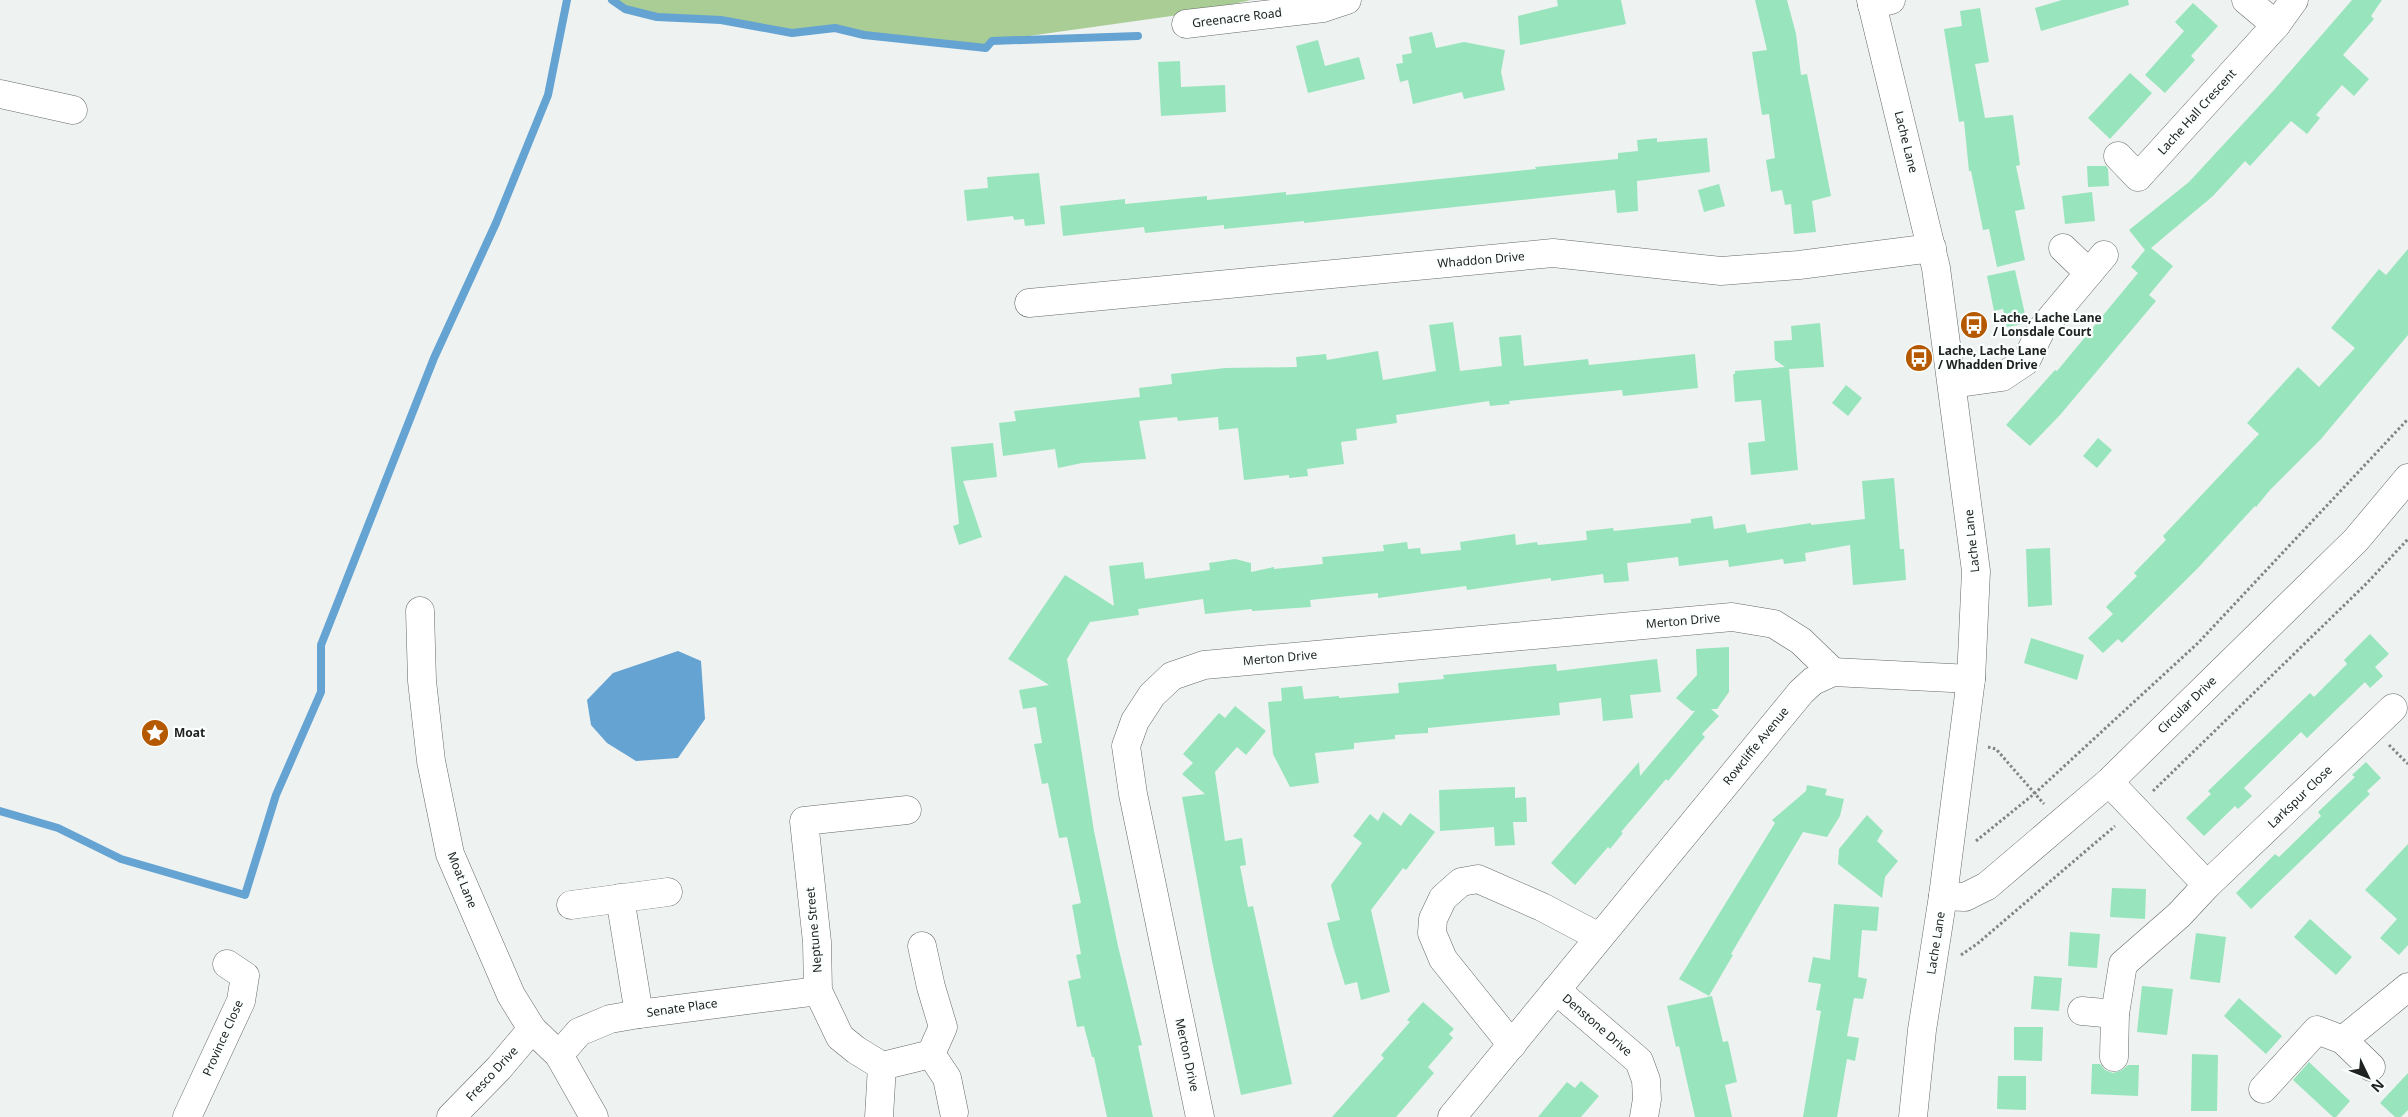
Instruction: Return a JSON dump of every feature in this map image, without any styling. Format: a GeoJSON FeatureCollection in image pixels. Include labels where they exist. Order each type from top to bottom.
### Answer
{"type":"FeatureCollection","features":[{"type":"Feature","properties":{"kind":"street","name":"Greenacre Road"},"geometry":{"type":"LineString","coordinates":[[1186,24],[1323,8],[1347,0]]}},
{"type":"Feature","properties":{"kind":"street"},"geometry":{"type":"LineString","coordinates":[[2246,0],[2276,25]]}},
{"type":"Feature","properties":{"kind":"street","name":"Lache Hall Crescent"},"geometry":{"type":"LineString","coordinates":[[2118,156],[2138,177],[2276,25],[2294,0]]}},
{"type":"Feature","properties":{"kind":"street","name":"Lache Lane"},"geometry":{"type":"LineString","coordinates":[[1878,2],[1938,278],[1976,570],[1972,679],[1943,896],[1922,1030],[1913,1117]]}},
{"type":"Feature","properties":{"kind":"street"},"geometry":{"type":"LineString","coordinates":[[0,94],[73,110]]}},
{"type":"Feature","properties":{"kind":"street","name":"Whaddon Drive"},"geometry":{"type":"LineString","coordinates":[[1030,303],[1553,253],[1721,271],[1799,265],[1932,248]]}},
{"type":"Feature","properties":{"kind":"street"},"geometry":{"type":"LineString","coordinates":[[1952,384],[2002,377],[2026,360],[2041,330],[2097,264],[2063,248]]}},
{"type":"Feature","properties":{"kind":"street","name":"Circular Drive"},"geometry":{"type":"LineString","coordinates":[[1943,896],[1965,897],[1986,886],[2109,782],[2356,540],[2408,478]]}},
{"type":"Feature","properties":{"kind":"street","name":"Moat Lane"},"geometry":{"type":"LineString","coordinates":[[420,611],[422,681],[431,760],[450,854],[511,995],[532,1030],[559,1055],[594,1117]]}},
{"type":"Feature","properties":{"kind":"street","name":"Merton Drive"},"geometry":{"type":"LineString","coordinates":[[1200,1117],[1135,803],[1126,746],[1135,721],[1152,695],[1172,676],[1204,665],[1732,617],[1774,624],[1801,641],[1833,672]]}},
{"type":"Feature","properties":{"kind":"street","name":"Rowcliffe Avenue"},"geometry":{"type":"LineString","coordinates":[[1452,1117],[1801,692],[1813,681],[1833,672],[1972,679]]}},
{"type":"Feature","properties":{"kind":"street","name":"Larkspur Close"},"geometry":{"type":"LineString","coordinates":[[2114,1056],[2115,1014],[2123,964],[2179,915],[2207,885],[2393,708]]}},
{"type":"Feature","properties":{"kind":"street"},"geometry":{"type":"LineString","coordinates":[[2109,782],[2207,885]]}},
{"type":"Feature","properties":{"kind":"street","name":"Neptune Street"},"geometry":{"type":"LineString","coordinates":[[882,1066],[856,1050],[840,1036],[818,991],[817,942],[804,821],[907,810]]}},
{"type":"Feature","properties":{"kind":"street"},"geometry":{"type":"LineString","coordinates":[[1512,1045],[1443,959],[1432,933],[1434,919],[1443,898],[1461,882],[1478,879],[1542,907],[1599,937]]}},
{"type":"Feature","properties":{"kind":"street"},"geometry":{"type":"LineString","coordinates":[[571,905],[668,892]]}},
{"type":"Feature","properties":{"kind":"street"},"geometry":{"type":"LineString","coordinates":[[620,898],[638,1014]]}},
{"type":"Feature","properties":{"kind":"street"},"geometry":{"type":"LineString","coordinates":[[922,946],[931,987],[943,1027],[931,1054]]}},
{"type":"Feature","properties":{"kind":"street","name":"Province Close"},"geometry":{"type":"LineString","coordinates":[[187,1117],[241,1001],[245,976],[227,964]]}},
{"type":"Feature","properties":{"kind":"street"},"geometry":{"type":"LineString","coordinates":[[2343,1040],[2408,987]]}},
{"type":"Feature","properties":{"kind":"street","name":"Denstone Drive"},"geometry":{"type":"LineString","coordinates":[[1556,990],[1639,1061],[1646,1080],[1647,1099],[1644,1117]]}},
{"type":"Feature","properties":{"kind":"street","name":"Senate Place"},"geometry":{"type":"LineString","coordinates":[[559,1055],[579,1032],[610,1020],[638,1014],[818,991]]}},
{"type":"Feature","properties":{"kind":"street"},"geometry":{"type":"LineString","coordinates":[[2082,1012],[2115,1014]]}},
{"type":"Feature","properties":{"kind":"street","name":"Fresco Drive"},"geometry":{"type":"LineString","coordinates":[[451,1117],[499,1068],[532,1030]]}},
{"type":"Feature","properties":{"kind":"street"},"geometry":{"type":"LineString","coordinates":[[2263,1089],[2318,1030],[2343,1040],[2371,1067]]}},
{"type":"Feature","properties":{"kind":"street"},"geometry":{"type":"LineString","coordinates":[[879,1117],[882,1066],[931,1054]]}},
{"type":"Feature","properties":{"kind":"street"},"geometry":{"type":"LineString","coordinates":[[931,1054],[947,1078],[954,1112]]}},
{"type":"Feature","properties":{"kind":"path"},"geometry":{"type":"LineString","coordinates":[[1950,846],[1974,842],[2034,794],[2198,643],[2408,419]]}},
{"type":"Feature","properties":{"kind":"path"},"geometry":{"type":"LineString","coordinates":[[1931,975],[1977,944],[2134,809],[2213,735],[2353,597],[2408,538]]}},
{"type":"Feature","properties":{"kind":"path"},"geometry":{"type":"LineString","coordinates":[[1964,741],[1996,749],[2034,794],[2061,822]]}},
{"type":"Feature","properties":{"kind":"green space"},"geometry":{"type":"Polygon","coordinates":[[[612,0],[1251,0],[1193,13],[992,41],[986,48],[864,35],[835,28],[792,33],[721,20],[657,17],[625,9],[612,0]]]}},
{"type":"Feature","properties":{"kind":"water"},"geometry":{"type":"Polygon","coordinates":[[[678,651],[701,661],[705,719],[678,758],[636,761],[607,743],[591,725],[587,700],[613,673],[678,651]]]}},
{"type":"Feature","properties":{"kind":"building"},"geometry":{"type":"Polygon","coordinates":[[[1557,0],[1621,0],[1626,24],[1520,45],[1518,16],[1558,6],[1557,0]]]}},
{"type":"Feature","properties":{"kind":"building"},"geometry":{"type":"Polygon","coordinates":[[[1755,0],[1787,0],[1796,34],[1801,75],[1807,74],[1831,196],[1812,201],[1816,232],[1794,234],[1791,204],[1785,205],[1782,190],[1771,192],[1766,160],[1775,158],[1769,114],[1762,115],[1752,52],[1767,50],[1755,0]]]}},
{"type":"Feature","properties":{"kind":"building"},"geometry":{"type":"Polygon","coordinates":[[[2062,0],[2128,0],[2129,5],[2041,31],[2035,8],[2062,0]]]}},
{"type":"Feature","properties":{"kind":"building"},"geometry":{"type":"Polygon","coordinates":[[[2352,0],[2382,0],[2371,16],[2374,19],[2343,55],[2369,79],[2354,96],[2342,85],[2316,115],[2320,118],[2307,134],[2291,121],[2250,166],[2245,161],[2213,196],[2151,248],[2173,266],[2149,295],[2156,301],[2060,415],[2030,446],[2006,425],[2055,370],[2057,371],[2138,273],[2131,267],[2145,250],[2129,230],[2189,182],[2274,90],[2352,0]]]}},
{"type":"Feature","properties":{"kind":"building"},"geometry":{"type":"Polygon","coordinates":[[[2193,3],[2218,26],[2191,56],[2195,60],[2165,93],[2145,75],[2184,31],[2175,22],[2193,3]]]}},
{"type":"Feature","properties":{"kind":"building"},"geometry":{"type":"Polygon","coordinates":[[[1980,8],[1989,62],[1975,64],[1985,118],[2013,115],[2020,165],[2016,166],[2025,209],[2015,211],[2025,260],[1997,267],[1989,229],[1983,230],[1971,171],[1969,171],[1964,121],[1959,122],[1944,29],[1962,26],[1960,11],[1980,8]]]}},
{"type":"Feature","properties":{"kind":"building"},"geometry":{"type":"Polygon","coordinates":[[[1432,32],[1436,48],[1464,42],[1505,50],[1501,72],[1505,90],[1464,99],[1462,92],[1413,104],[1408,80],[1400,82],[1396,64],[1403,63],[1402,55],[1412,53],[1409,37],[1432,32]]]}},
{"type":"Feature","properties":{"kind":"building"},"geometry":{"type":"Polygon","coordinates":[[[1318,40],[1325,66],[1359,57],[1365,79],[1308,93],[1296,46],[1318,40]]]}},
{"type":"Feature","properties":{"kind":"building"},"geometry":{"type":"Polygon","coordinates":[[[1180,61],[1181,87],[1225,85],[1226,112],[1161,116],[1158,62],[1180,61]]]}},
{"type":"Feature","properties":{"kind":"building"},"geometry":{"type":"Polygon","coordinates":[[[2130,73],[2152,93],[2110,139],[2088,118],[2130,73]]]}},
{"type":"Feature","properties":{"kind":"building"},"geometry":{"type":"Polygon","coordinates":[[[1657,138],[1657,142],[1707,138],[1710,172],[1637,181],[1638,211],[1617,213],[1615,190],[1304,223],[1304,221],[1224,229],[1224,225],[1145,233],[1144,227],[1063,236],[1060,206],[1125,199],[1125,204],[1207,196],[1207,200],[1286,192],[1286,195],[1536,169],[1535,167],[1618,159],[1618,153],[1638,151],[1637,140],[1657,138]]]}},
{"type":"Feature","properties":{"kind":"building"},"geometry":{"type":"Polygon","coordinates":[[[2087,166],[2106,166],[2108,169],[2109,186],[2088,187],[2087,166]]]}},
{"type":"Feature","properties":{"kind":"building"},"geometry":{"type":"Polygon","coordinates":[[[1039,173],[1045,224],[1025,226],[1024,219],[1014,220],[1013,216],[967,221],[964,190],[988,188],[987,177],[1039,173]]]}},
{"type":"Feature","properties":{"kind":"building"},"geometry":{"type":"Polygon","coordinates":[[[1719,184],[1725,206],[1704,212],[1698,190],[1719,184]]]}},
{"type":"Feature","properties":{"kind":"building"},"geometry":{"type":"Polygon","coordinates":[[[2092,192],[2095,221],[2065,224],[2062,196],[2092,192]]]}},
{"type":"Feature","properties":{"kind":"building"},"geometry":{"type":"Polygon","coordinates":[[[2408,249],[2408,335],[2321,439],[2270,490],[2197,569],[2122,643],[2118,639],[2103,653],[2088,638],[2113,614],[2106,607],[2137,576],[2134,573],[2166,540],[2163,536],[2259,434],[2247,423],[2298,367],[2319,387],[2355,348],[2331,328],[2379,269],[2386,275],[2408,249]]]}},
{"type":"Feature","properties":{"kind":"building"},"geometry":{"type":"Polygon","coordinates":[[[2015,270],[2027,323],[2007,327],[2003,309],[1994,311],[1987,276],[2015,270]]]}},
{"type":"Feature","properties":{"kind":"building"},"geometry":{"type":"Polygon","coordinates":[[[1453,322],[1460,371],[1502,366],[1499,337],[1521,335],[1524,366],[1588,359],[1589,365],[1695,354],[1698,388],[1623,396],[1622,390],[1509,401],[1510,404],[1490,406],[1489,401],[1396,415],[1397,423],[1356,429],[1357,440],[1341,442],[1344,464],[1307,469],[1308,476],[1289,478],[1289,475],[1244,480],[1238,428],[1219,430],[1218,417],[1178,421],[1177,417],[1139,421],[1146,459],[1082,463],[1058,468],[1055,449],[1003,456],[999,423],[1016,421],[1014,411],[1140,397],[1139,388],[1172,384],[1171,374],[1225,368],[1297,367],[1296,357],[1326,354],[1327,360],[1378,351],[1383,380],[1436,371],[1429,325],[1453,322]]]}},
{"type":"Feature","properties":{"kind":"building"},"geometry":{"type":"Polygon","coordinates":[[[1820,323],[1824,367],[1789,369],[1798,470],[1751,475],[1748,443],[1765,441],[1761,400],[1735,402],[1733,374],[1735,374],[1735,371],[1785,367],[1775,360],[1774,341],[1792,340],[1791,326],[1820,323]]]}},
{"type":"Feature","properties":{"kind":"building"},"geometry":{"type":"Polygon","coordinates":[[[1846,385],[1862,398],[1848,416],[1832,403],[1846,385]]]}},
{"type":"Feature","properties":{"kind":"building"},"geometry":{"type":"Polygon","coordinates":[[[2098,438],[2112,450],[2097,468],[2083,456],[2098,438]]]}},
{"type":"Feature","properties":{"kind":"building"},"geometry":{"type":"Polygon","coordinates":[[[993,443],[997,477],[963,481],[982,537],[959,545],[953,526],[959,524],[951,447],[993,443]]]}},
{"type":"Feature","properties":{"kind":"building"},"geometry":{"type":"Polygon","coordinates":[[[1894,478],[1900,549],[1904,549],[1906,580],[1853,585],[1850,545],[1805,553],[1806,561],[1784,564],[1783,559],[1729,567],[1728,560],[1679,566],[1678,557],[1627,563],[1629,581],[1604,583],[1603,574],[1551,581],[1551,578],[1467,590],[1466,586],[1378,598],[1378,593],[1310,600],[1311,607],[1252,611],[1252,609],[1205,614],[1203,599],[1138,609],[1139,615],[1090,622],[1067,659],[1094,831],[1118,946],[1142,1045],[1138,1046],[1153,1117],[1107,1117],[1094,1057],[1092,1057],[1084,1026],[1077,1027],[1068,981],[1081,978],[1076,955],[1081,954],[1072,905],[1081,903],[1067,837],[1059,838],[1048,783],[1042,784],[1034,744],[1042,743],[1036,707],[1023,709],[1019,690],[1049,685],[1008,659],[1065,575],[1114,606],[1109,566],[1143,562],[1145,579],[1210,570],[1209,563],[1235,559],[1251,563],[1251,572],[1274,567],[1274,569],[1323,564],[1322,557],[1384,551],[1383,545],[1407,542],[1408,549],[1420,548],[1421,554],[1461,550],[1460,542],[1515,534],[1516,545],[1537,542],[1538,545],[1587,540],[1586,531],[1613,528],[1614,531],[1691,523],[1691,519],[1712,516],[1714,529],[1745,524],[1747,533],[1811,523],[1811,525],[1865,519],[1862,481],[1894,478]]]}},
{"type":"Feature","properties":{"kind":"building"},"geometry":{"type":"Polygon","coordinates":[[[2050,548],[2052,605],[2028,607],[2026,549],[2050,548]]]}},
{"type":"Feature","properties":{"kind":"building"},"geometry":{"type":"Polygon","coordinates":[[[2370,634],[2389,654],[2375,667],[2383,676],[2370,688],[2365,682],[2307,738],[2301,732],[2244,788],[2252,796],[2238,809],[2235,806],[2204,836],[2186,818],[2211,794],[2208,791],[2310,693],[2314,697],[2347,664],[2344,660],[2370,634]]]}},
{"type":"Feature","properties":{"kind":"building"},"geometry":{"type":"Polygon","coordinates":[[[2031,638],[2084,655],[2077,680],[2024,663],[2031,638]]]}},
{"type":"Feature","properties":{"kind":"building"},"geometry":{"type":"Polygon","coordinates":[[[1729,647],[1729,692],[1717,709],[1711,709],[1719,716],[1702,734],[1705,737],[1668,781],[1666,779],[1621,832],[1623,833],[1610,849],[1608,847],[1575,885],[1551,863],[1639,762],[1640,776],[1695,711],[1692,711],[1676,698],[1697,675],[1696,649],[1729,647]]]}},
{"type":"Feature","properties":{"kind":"building"},"geometry":{"type":"Polygon","coordinates":[[[1657,659],[1661,692],[1630,695],[1633,718],[1603,721],[1601,698],[1559,703],[1560,715],[1428,728],[1428,733],[1395,735],[1395,739],[1354,743],[1354,749],[1315,753],[1319,783],[1290,787],[1273,754],[1268,702],[1282,701],[1281,688],[1302,686],[1304,699],[1339,696],[1339,698],[1399,693],[1398,683],[1444,679],[1443,675],[1556,664],[1557,671],[1657,659]]]}},
{"type":"Feature","properties":{"kind":"building"},"geometry":{"type":"Polygon","coordinates":[[[1235,706],[1266,731],[1246,755],[1237,747],[1215,772],[1225,841],[1242,838],[1246,865],[1240,866],[1248,907],[1253,906],[1292,1084],[1241,1095],[1212,961],[1182,797],[1205,794],[1182,774],[1193,763],[1183,754],[1219,713],[1225,718],[1235,706]]]}},
{"type":"Feature","properties":{"kind":"building"},"geometry":{"type":"Polygon","coordinates":[[[2366,762],[2381,778],[2367,791],[2370,794],[2251,909],[2236,893],[2275,854],[2279,857],[2321,816],[2318,812],[2355,777],[2352,775],[2366,762]]]}},
{"type":"Feature","properties":{"kind":"building"},"geometry":{"type":"Polygon","coordinates":[[[1807,785],[1827,789],[1825,795],[1844,799],[1840,816],[1827,837],[1803,832],[1731,954],[1733,955],[1709,996],[1679,979],[1775,823],[1772,820],[1806,791],[1807,785]]]}},
{"type":"Feature","properties":{"kind":"building"},"geometry":{"type":"Polygon","coordinates":[[[1515,787],[1515,798],[1526,797],[1527,822],[1513,822],[1515,845],[1495,846],[1494,827],[1440,831],[1439,790],[1515,787]]]}},
{"type":"Feature","properties":{"kind":"building"},"geometry":{"type":"Polygon","coordinates":[[[1383,812],[1401,826],[1410,813],[1435,832],[1406,870],[1403,868],[1371,910],[1390,992],[1361,1000],[1357,982],[1345,985],[1327,923],[1340,920],[1331,885],[1362,843],[1353,836],[1370,814],[1378,821],[1383,812]]]}},
{"type":"Feature","properties":{"kind":"building"},"geometry":{"type":"Polygon","coordinates":[[[1867,815],[1883,831],[1877,841],[1898,861],[1885,877],[1882,898],[1838,864],[1839,849],[1867,815]]]}},
{"type":"Feature","properties":{"kind":"building"},"geometry":{"type":"Polygon","coordinates":[[[2408,844],[2408,945],[2399,955],[2380,938],[2397,919],[2365,890],[2408,844]]]}},
{"type":"Feature","properties":{"kind":"building"},"geometry":{"type":"Polygon","coordinates":[[[2112,888],[2146,889],[2145,919],[2110,917],[2112,888]]]}},
{"type":"Feature","properties":{"kind":"building"},"geometry":{"type":"Polygon","coordinates":[[[1834,904],[1879,907],[1877,931],[1862,930],[1858,977],[1867,979],[1863,999],[1854,998],[1847,1036],[1859,1038],[1855,1061],[1847,1059],[1837,1117],[1803,1117],[1821,1011],[1816,1010],[1821,984],[1808,982],[1813,957],[1830,960],[1834,904]]]}},
{"type":"Feature","properties":{"kind":"building"},"geometry":{"type":"Polygon","coordinates":[[[2310,919],[2352,957],[2336,975],[2294,937],[2310,919]]]}},
{"type":"Feature","properties":{"kind":"building"},"geometry":{"type":"Polygon","coordinates":[[[2070,932],[2100,934],[2097,968],[2068,966],[2070,932]]]}},
{"type":"Feature","properties":{"kind":"building"},"geometry":{"type":"Polygon","coordinates":[[[2196,933],[2226,937],[2220,983],[2190,979],[2196,933]]]}},
{"type":"Feature","properties":{"kind":"building"},"geometry":{"type":"Polygon","coordinates":[[[2034,976],[2062,978],[2059,1011],[2031,1009],[2034,976]]]}},
{"type":"Feature","properties":{"kind":"building"},"geometry":{"type":"Polygon","coordinates":[[[2142,986],[2173,989],[2167,1035],[2137,1032],[2142,986]]]}},
{"type":"Feature","properties":{"kind":"building"},"geometry":{"type":"Polygon","coordinates":[[[1712,996],[1723,1042],[1728,1041],[1737,1082],[1725,1085],[1732,1117],[1695,1117],[1679,1046],[1676,1047],[1667,1006],[1712,996]]]}},
{"type":"Feature","properties":{"kind":"building"},"geometry":{"type":"Polygon","coordinates":[[[2239,998],[2282,1036],[2266,1054],[2224,1016],[2239,998]]]}},
{"type":"Feature","properties":{"kind":"building"},"geometry":{"type":"Polygon","coordinates":[[[1423,1002],[1454,1029],[1449,1034],[1453,1038],[1428,1067],[1434,1073],[1396,1117],[1332,1117],[1384,1058],[1381,1055],[1410,1022],[1407,1020],[1423,1002]]]}},
{"type":"Feature","properties":{"kind":"building"},"geometry":{"type":"Polygon","coordinates":[[[2014,1027],[2043,1027],[2042,1061],[2014,1060],[2014,1027]]]}},
{"type":"Feature","properties":{"kind":"building"},"geometry":{"type":"Polygon","coordinates":[[[2192,1054],[2218,1055],[2217,1111],[2191,1111],[2192,1054]]]}},
{"type":"Feature","properties":{"kind":"building"},"geometry":{"type":"Polygon","coordinates":[[[2309,1062],[2350,1101],[2336,1117],[2333,1117],[2293,1080],[2309,1062]]]}},
{"type":"Feature","properties":{"kind":"building"},"geometry":{"type":"Polygon","coordinates":[[[2092,1064],[2100,1064],[2105,1070],[2113,1073],[2122,1070],[2128,1065],[2139,1065],[2138,1096],[2091,1094],[2092,1064]]]}},
{"type":"Feature","properties":{"kind":"building"},"geometry":{"type":"Polygon","coordinates":[[[2408,1073],[2408,1110],[2401,1117],[2395,1117],[2380,1103],[2408,1073]]]}},
{"type":"Feature","properties":{"kind":"building"},"geometry":{"type":"Polygon","coordinates":[[[1998,1076],[2026,1076],[2026,1110],[1997,1109],[1998,1076]]]}},
{"type":"Feature","properties":{"kind":"building"},"geometry":{"type":"Polygon","coordinates":[[[1581,1081],[1599,1096],[1581,1117],[1538,1117],[1567,1082],[1575,1088],[1581,1081]]]}},
{"type":"Feature","properties":{"kind":"waterway"},"geometry":{"type":"LineString","coordinates":[[0,811],[58,828],[121,859],[245,895],[276,795],[321,692],[321,645],[434,358],[496,223],[548,95],[567,0]]}},
{"type":"Feature","properties":{"kind":"waterway"},"geometry":{"type":"LineString","coordinates":[[612,0],[625,9],[657,17],[721,20],[792,33],[835,28],[864,35],[986,48],[992,41],[1138,36]]}},
{"type":"Feature","properties":{"kind":"place","name":"Lache, Lache Lane / Lonsdale Court"},"geometry":{"type":"Point","coordinates":[1974,325]}},
{"type":"Feature","properties":{"kind":"place","name":"Lache, Lache Lane / Whadden Drive"},"geometry":{"type":"Point","coordinates":[1919,358]}},
{"type":"Feature","properties":{"kind":"place","name":"Moat"},"geometry":{"type":"Point","coordinates":[155,733]}}]}
